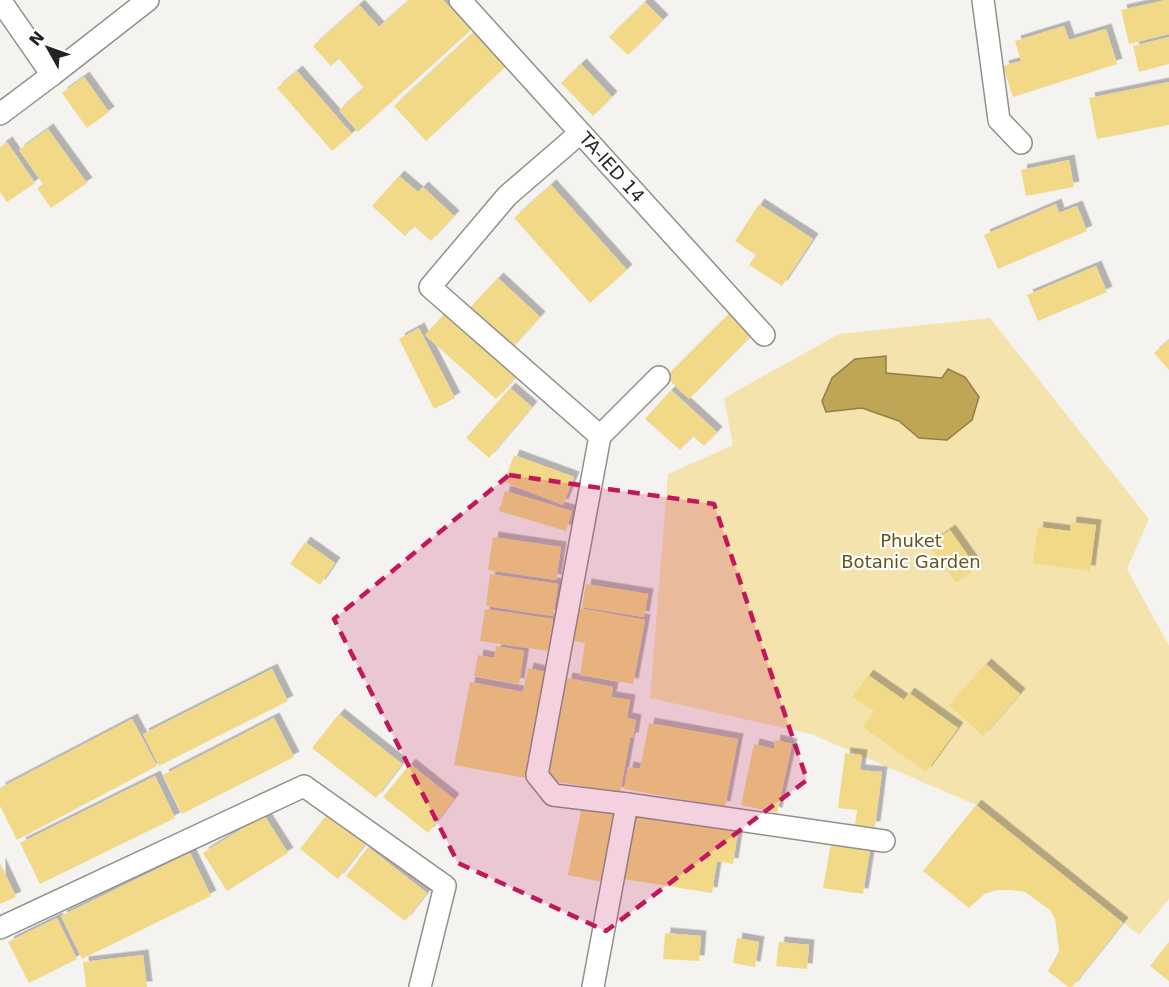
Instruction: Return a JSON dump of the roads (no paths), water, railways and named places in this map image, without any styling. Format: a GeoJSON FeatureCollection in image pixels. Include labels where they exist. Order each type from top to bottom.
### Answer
{"type":"FeatureCollection","features":[{"type":"Feature","properties":{"kind":"street"},"geometry":{"type":"LineString","coordinates":[[0,0],[52,75]]}},
{"type":"Feature","properties":{"kind":"street"},"geometry":{"type":"LineString","coordinates":[[0,114],[148,0]]}},
{"type":"Feature","properties":{"kind":"street","name":"TA-IED 14"},"geometry":{"type":"LineString","coordinates":[[460,0],[764,334]]}},
{"type":"Feature","properties":{"kind":"street"},"geometry":{"type":"LineString","coordinates":[[983,0],[999,120],[1021,143]]}},
{"type":"Feature","properties":{"kind":"street"},"geometry":{"type":"LineString","coordinates":[[580,133],[507,196],[430,288],[600,436]]}},
{"type":"Feature","properties":{"kind":"street"},"geometry":{"type":"LineString","coordinates":[[659,376],[600,436],[537,775],[553,795],[884,842]]}},
{"type":"Feature","properties":{"kind":"street"},"geometry":{"type":"LineString","coordinates":[[0,928],[304,786],[445,886],[420,987]]}},
{"type":"Feature","properties":{"kind":"street"},"geometry":{"type":"LineString","coordinates":[[594,987],[627,804]]}},
{"type":"Feature","properties":{"kind":"park label","name":"Phuket Botanic Garden"},"geometry":{"type":"Point","coordinates":[911,550]}}]}
